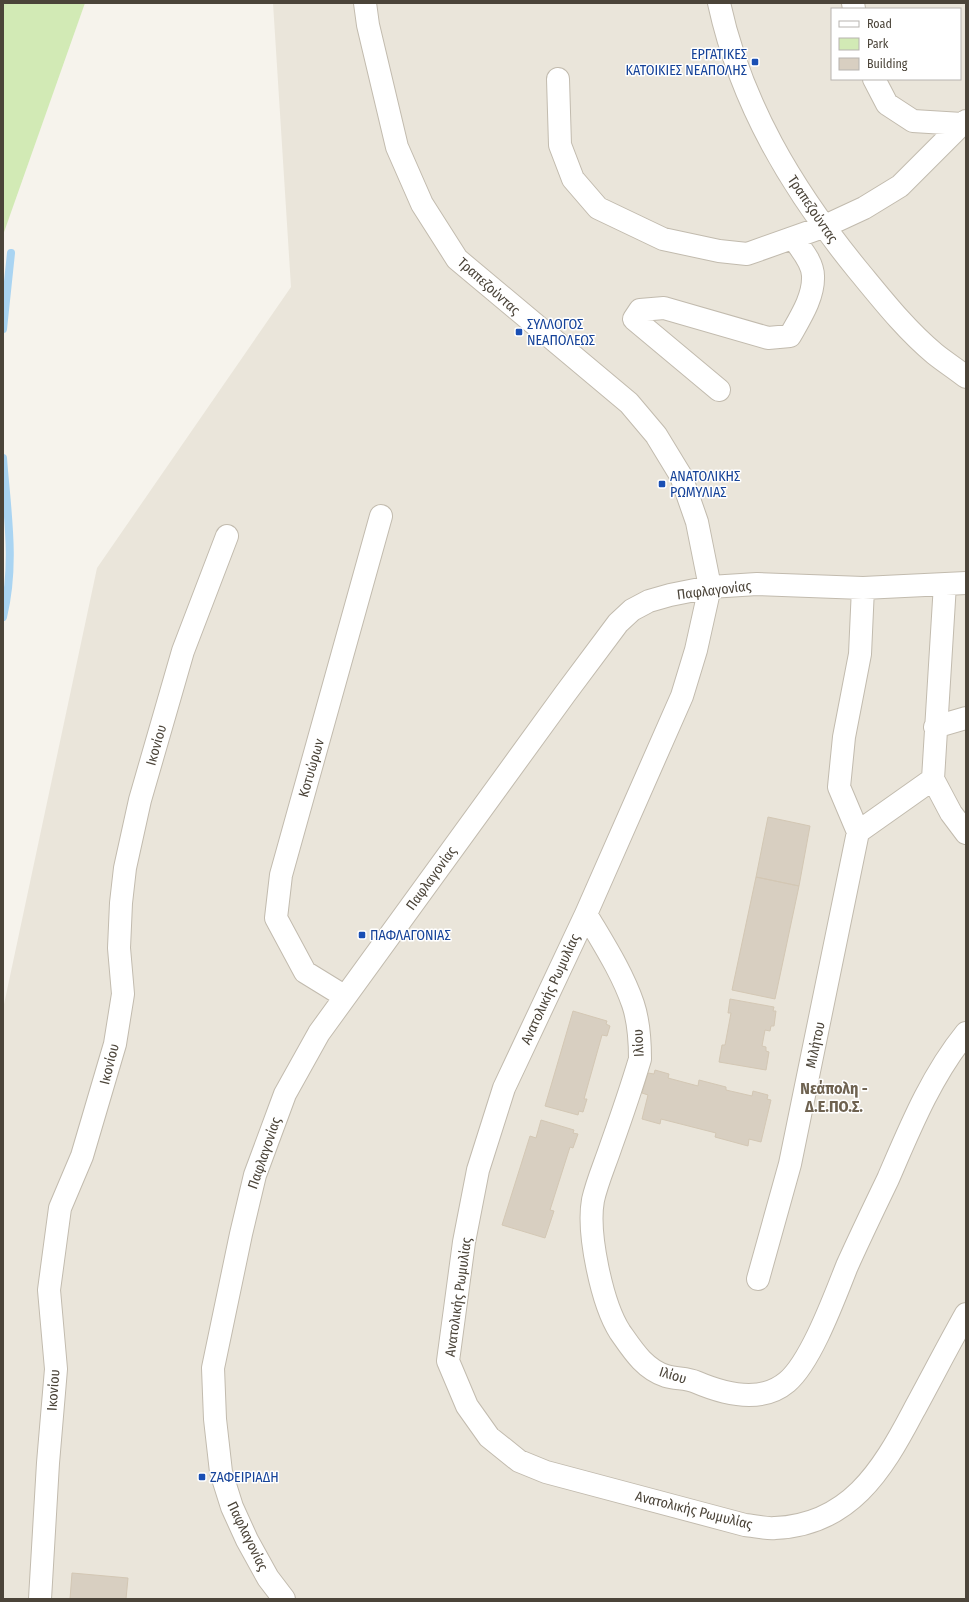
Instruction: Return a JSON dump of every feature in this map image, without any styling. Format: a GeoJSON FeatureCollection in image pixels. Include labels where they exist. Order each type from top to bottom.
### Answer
{"type":"FeatureCollection","features":[{"type":"Feature","properties":{"kind":"street","name":"Τραπεζούντας"},"geometry":{"type":"LineString","coordinates":[[365,3],[368,25],[397,147],[422,204],[457,259],[629,403],[656,435],[681,476],[697,522],[710,587]]}},
{"type":"Feature","properties":{"kind":"street","name":"Τραπεζούντας"},"geometry":{"type":"LineString","coordinates":[[718,3],[737,68],[762,129],[823,227],[894,313],[934,353],[966,377]]}},
{"type":"Feature","properties":{"kind":"street"},"geometry":{"type":"LineString","coordinates":[[558,79],[560,145],[573,179],[598,208],[663,239],[719,251],[747,254],[823,227],[864,208],[900,186],[964,122]]}},
{"type":"Feature","properties":{"kind":"street"},"geometry":{"type":"LineString","coordinates":[[875,80],[887,104],[913,120],[964,122]]}},
{"type":"Feature","properties":{"kind":"street"},"geometry":{"type":"LineString","coordinates":[[719,390],[634,319],[640,310],[664,308],[768,338],[790,336],[808,301],[813,275],[805,254],[793,238]]}},
{"type":"Feature","properties":{"kind":"street","name":"Κοτυώρων"},"geometry":{"type":"LineString","coordinates":[[344,996],[305,972],[276,918],[277,901],[281,874],[381,516]]}},
{"type":"Feature","properties":{"kind":"street","name":"Ικονίου"},"geometry":{"type":"LineString","coordinates":[[40,1599],[48,1463],[56,1369],[49,1290],[60,1208],[82,1156],[115,1044],[122,994],[119,948],[121,903],[125,868],[140,800],[183,651],[227,536]]}},
{"type":"Feature","properties":{"kind":"street","name":"Παφλαγονίας"},"geometry":{"type":"LineString","coordinates":[[284,1599],[268,1578],[247,1540],[232,1507],[221,1472],[215,1420],[213,1368],[255,1175],[285,1094],[319,1033],[344,996],[618,623],[632,610],[649,601],[687,591],[710,587],[757,584],[863,588],[956,583]]}},
{"type":"Feature","properties":{"kind":"street"},"geometry":{"type":"LineString","coordinates":[[956,583],[935,727],[933,779],[951,813],[966,833]]}},
{"type":"Feature","properties":{"kind":"street","name":"Ανατολικής Ρωμυλίας"},"geometry":{"type":"LineString","coordinates":[[710,587],[696,650],[682,696],[586,914],[504,1088],[478,1170],[464,1242],[448,1361],[467,1406],[489,1437],[519,1461],[546,1472],[745,1525],[774,1528],[796,1526],[819,1520],[838,1510],[862,1491],[878,1473],[896,1445],[966,1314]]}},
{"type":"Feature","properties":{"kind":"street"},"geometry":{"type":"LineString","coordinates":[[863,588],[860,654],[844,737],[839,787],[858,832],[933,779]]}},
{"type":"Feature","properties":{"kind":"street"},"geometry":{"type":"LineString","coordinates":[[935,727],[966,718]]}},
{"type":"Feature","properties":{"kind":"street","name":"Μιλήτου"},"geometry":{"type":"LineString","coordinates":[[758,1279],[790,1164],[858,832]]}},
{"type":"Feature","properties":{"kind":"street","name":"Ιλίου"},"geometry":{"type":"LineString","coordinates":[[586,914],[621,974],[634,1005],[640,1036],[640,1059],[593,1201],[593,1237],[600,1278],[607,1303],[618,1328],[636,1356],[665,1375],[692,1381],[717,1391],[751,1396],[771,1392],[787,1382],[808,1353],[824,1322],[919,1108],[949,1057],[966,1033]]}},
{"type":"Feature","properties":{"kind":"shaded area"},"geometry":{"type":"Polygon","coordinates":[[[273,3],[966,3],[966,1599],[3,1599],[3,1009],[97,568],[291,287],[273,3]]]}},
{"type":"Feature","properties":{"kind":"green space"},"geometry":{"type":"Polygon","coordinates":[[[3,3],[85,3],[3,235],[3,3]]]}},
{"type":"Feature","properties":{"kind":"building"},"geometry":{"type":"Polygon","coordinates":[[[768,817],[810,826],[799,886],[756,877],[768,817]]]}},
{"type":"Feature","properties":{"kind":"building"},"geometry":{"type":"Polygon","coordinates":[[[756,877],[799,886],[775,999],[732,990],[756,877]]]}},
{"type":"Feature","properties":{"kind":"building"},"geometry":{"type":"Polygon","coordinates":[[[730,999],[774,1007],[773,1011],[776,1011],[774,1026],[771,1026],[770,1031],[765,1030],[762,1046],[766,1047],[766,1051],[769,1052],[766,1070],[719,1062],[722,1045],[725,1045],[731,1013],[728,1013],[730,999]]]}},
{"type":"Feature","properties":{"kind":"building"},"geometry":{"type":"Polygon","coordinates":[[[573,1011],[607,1021],[606,1024],[610,1026],[607,1036],[602,1035],[584,1099],[587,1099],[583,1112],[579,1111],[578,1115],[545,1106],[573,1011]]]}},
{"type":"Feature","properties":{"kind":"building"},"geometry":{"type":"Polygon","coordinates":[[[655,1070],[669,1074],[668,1078],[698,1086],[699,1080],[726,1087],[726,1090],[752,1096],[753,1091],[768,1095],[767,1099],[771,1100],[761,1142],[749,1139],[748,1146],[715,1137],[716,1133],[661,1119],[660,1124],[642,1119],[648,1095],[642,1093],[648,1073],[654,1074],[655,1070]]]}},
{"type":"Feature","properties":{"kind":"building"},"geometry":{"type":"Polygon","coordinates":[[[541,1120],[574,1130],[573,1133],[578,1134],[573,1148],[570,1147],[550,1210],[554,1211],[545,1238],[502,1225],[530,1136],[536,1138],[541,1120]]]}},
{"type":"Feature","properties":{"kind":"building"},"geometry":{"type":"Polygon","coordinates":[[[72,1573],[128,1578],[126,1599],[70,1599],[72,1573]]]}},
{"type":"Feature","properties":{"kind":"waterway"},"geometry":{"type":"LineString","coordinates":[[3,329],[11,253]]}},
{"type":"Feature","properties":{"kind":"waterway"},"geometry":{"type":"LineString","coordinates":[[3,458],[10,557],[7,597],[3,617]]}},
{"type":"Feature","properties":{"kind":"place","name":"ΕΡΓΑΤΙΚΕΣ ΚΑΤΟΙΚΙΕΣ ΝΕΑΠΟΛΗΣ"},"geometry":{"type":"Point","coordinates":[755,62]}},
{"type":"Feature","properties":{"kind":"place","name":"ΣΥΛΛΟΓΟΣ ΝΕΑΠΟΛΕΩΣ"},"geometry":{"type":"Point","coordinates":[519,332]}},
{"type":"Feature","properties":{"kind":"place","name":"ΑΝΑΤΟΛΙΚΗΣ ΡΩΜΥΛΙΑΣ"},"geometry":{"type":"Point","coordinates":[662,484]}},
{"type":"Feature","properties":{"kind":"place","name":"ΠΑΦΛΑΓΟΝΙΑΣ"},"geometry":{"type":"Point","coordinates":[362,935]}},
{"type":"Feature","properties":{"kind":"place","name":"ΖΑΦΕΙΡΙΑΔΗ"},"geometry":{"type":"Point","coordinates":[202,1477]}},
{"type":"Feature","properties":{"kind":"district","name":"Νεάπολη - Δ.Ε.ΠΟ.Σ."},"geometry":{"type":"Point","coordinates":[834,1097]}}]}
